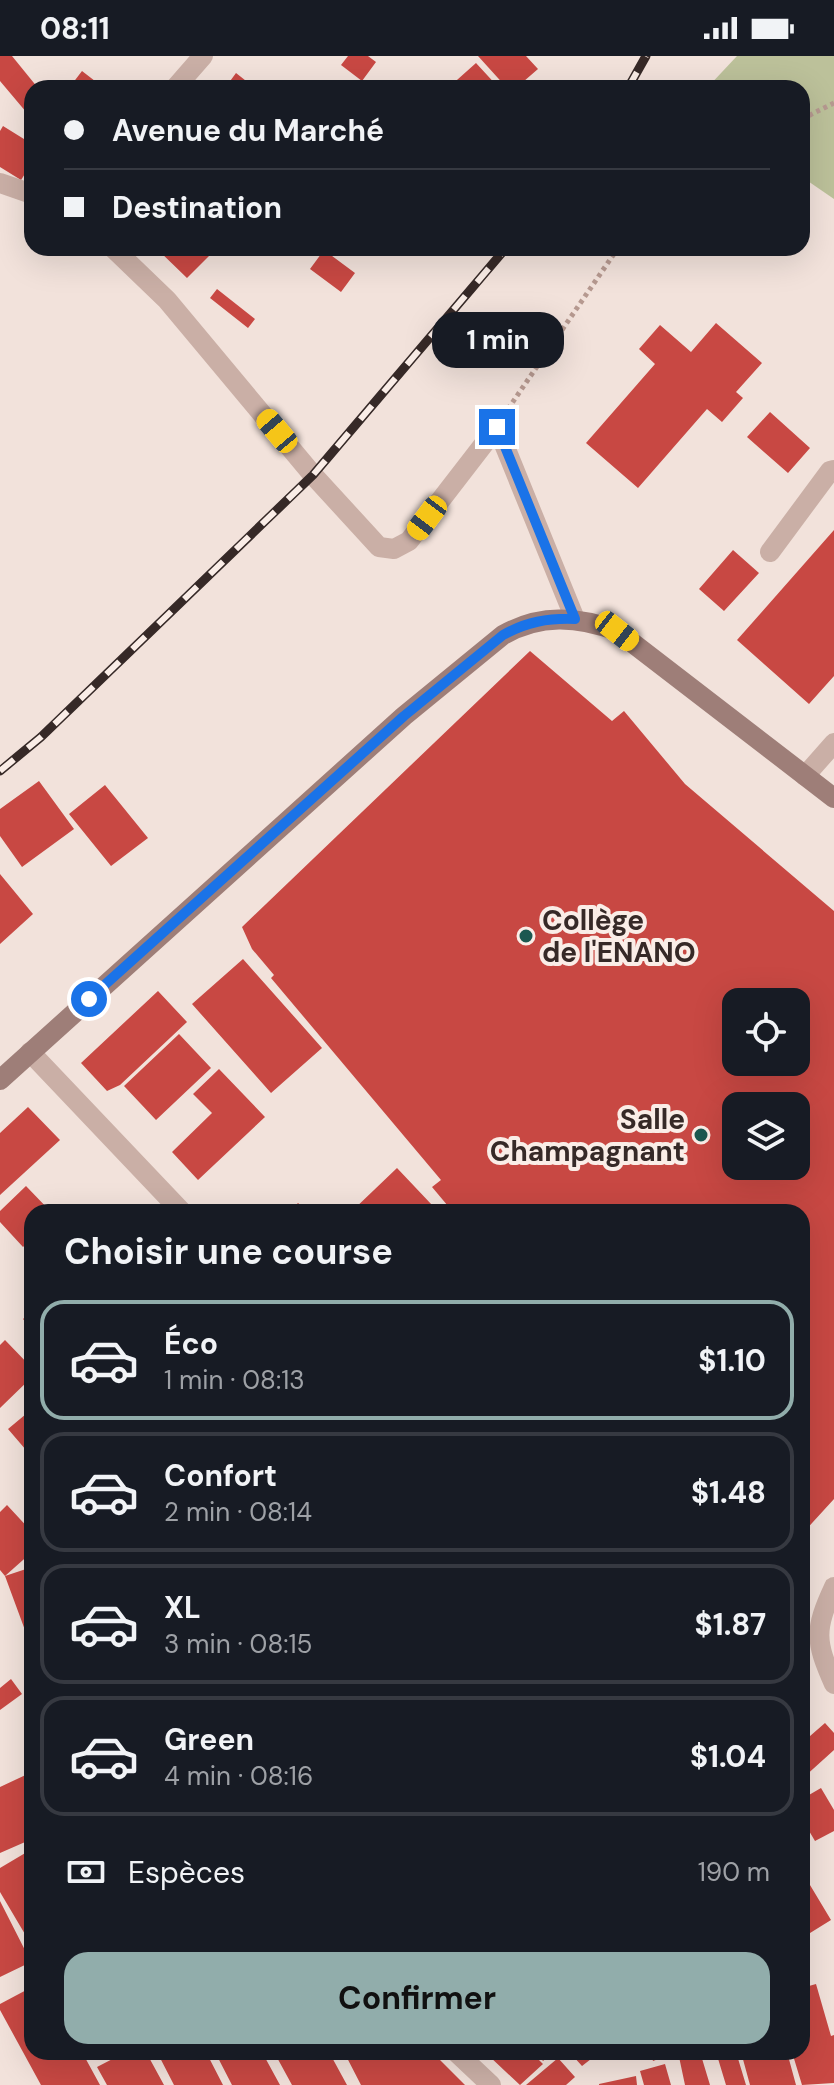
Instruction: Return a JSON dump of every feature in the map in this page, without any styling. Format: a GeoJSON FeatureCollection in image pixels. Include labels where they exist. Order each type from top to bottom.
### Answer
{"type":"FeatureCollection","features":[{"type":"Feature","properties":{"kind":"street"},"geometry":{"type":"LineString","coordinates":[[182,80],[203,56]]}},
{"type":"Feature","properties":{"kind":"street"},"geometry":{"type":"LineString","coordinates":[[0,183],[24,191]]}},
{"type":"Feature","properties":{"kind":"street"},"geometry":{"type":"LineString","coordinates":[[121,256],[167,300],[313,475],[379,547],[394,549],[409,541],[497,427]]}},
{"type":"Feature","properties":{"kind":"street"},"geometry":{"type":"LineString","coordinates":[[497,427],[575,619]]}},
{"type":"Feature","properties":{"kind":"street"},"geometry":{"type":"LineString","coordinates":[[770,552],[830,471],[834,470]]}},
{"type":"Feature","properties":{"kind":"street"},"geometry":{"type":"LineString","coordinates":[[0,1080],[404,716],[503,635],[519,626],[552,618],[575,619],[617,631],[834,798]]}},
{"type":"Feature","properties":{"kind":"street"},"geometry":{"type":"LineString","coordinates":[[805,776],[834,743]]}},
{"type":"Feature","properties":{"kind":"street"},"geometry":{"type":"LineString","coordinates":[[30,1052],[174,1204]]}},
{"type":"Feature","properties":{"kind":"street"},"geometry":{"type":"LineString","coordinates":[[834,1587],[819,1619],[821,1655],[834,1684]]}},
{"type":"Feature","properties":{"kind":"street"},"geometry":{"type":"LineString","coordinates":[[464,2060],[491,2085]]}},
{"type":"Feature","properties":{"kind":"path"},"geometry":{"type":"LineString","coordinates":[[810,115],[834,103]]}},
{"type":"Feature","properties":{"kind":"path"},"geometry":{"type":"LineString","coordinates":[[497,427],[613,256]]}},
{"type":"Feature","properties":{"kind":"green space"},"geometry":{"type":"Polygon","coordinates":[[[737,56],[834,56],[834,199],[810,182],[810,80],[714,80],[737,56]]]}},
{"type":"Feature","properties":{"kind":"building"},"geometry":{"type":"Polygon","coordinates":[[[0,56],[12,56],[32,80],[24,80],[24,110],[0,81],[0,56]]]}},
{"type":"Feature","properties":{"kind":"building"},"geometry":{"type":"Polygon","coordinates":[[[348,56],[368,56],[376,62],[363,80],[341,65],[348,56]]]}},
{"type":"Feature","properties":{"kind":"building"},"geometry":{"type":"Polygon","coordinates":[[[478,56],[526,56],[538,69],[525,80],[500,80],[478,56]]]}},
{"type":"Feature","properties":{"kind":"building"},"geometry":{"type":"Polygon","coordinates":[[[476,63],[492,80],[457,80],[476,63]]]}},
{"type":"Feature","properties":{"kind":"building"},"geometry":{"type":"Polygon","coordinates":[[[82,71],[94,80],[75,80],[82,71]]]}},
{"type":"Feature","properties":{"kind":"building"},"geometry":{"type":"Polygon","coordinates":[[[236,73],[245,80],[231,80],[236,73]]]}},
{"type":"Feature","properties":{"kind":"building"},"geometry":{"type":"Polygon","coordinates":[[[3,126],[24,139],[24,175],[21,180],[0,167],[0,131],[3,126]]]}},
{"type":"Feature","properties":{"kind":"building"},"geometry":{"type":"Polygon","coordinates":[[[164,256],[209,256],[187,278],[164,256]]]}},
{"type":"Feature","properties":{"kind":"building"},"geometry":{"type":"Polygon","coordinates":[[[320,256],[332,256],[355,273],[341,292],[310,269],[320,256]]]}},
{"type":"Feature","properties":{"kind":"building"},"geometry":{"type":"Polygon","coordinates":[[[217,289],[255,319],[248,328],[210,298],[217,289]]]}},
{"type":"Feature","properties":{"kind":"building"},"geometry":{"type":"Polygon","coordinates":[[[716,323],[762,363],[736,392],[743,398],[722,422],[707,409],[638,488],[586,443],[655,364],[639,349],[660,325],[691,352],[716,323]]]}},
{"type":"Feature","properties":{"kind":"building"},"geometry":{"type":"Polygon","coordinates":[[[770,412],[810,448],[788,473],[747,437],[770,412]]]}},
{"type":"Feature","properties":{"kind":"building"},"geometry":{"type":"Polygon","coordinates":[[[834,530],[834,676],[809,704],[737,640],[834,530]]]}},
{"type":"Feature","properties":{"kind":"building"},"geometry":{"type":"Polygon","coordinates":[[[733,550],[759,573],[724,611],[699,589],[733,550]]]}},
{"type":"Feature","properties":{"kind":"building","name":"Collège de l'ENANO"},"geometry":{"type":"Polygon","coordinates":[[[530,651],[612,721],[624,711],[685,784],[834,911],[834,1499],[810,1525],[810,1204],[446,1204],[432,1187],[441,1180],[271,978],[274,975],[252,949],[242,927],[530,651]]]}},
{"type":"Feature","properties":{"kind":"building"},"geometry":{"type":"Polygon","coordinates":[[[39,781],[74,829],[22,867],[0,836],[0,809],[39,781]]]}},
{"type":"Feature","properties":{"kind":"building"},"geometry":{"type":"Polygon","coordinates":[[[105,785],[148,838],[111,866],[69,814],[105,785]]]}},
{"type":"Feature","properties":{"kind":"building"},"geometry":{"type":"Polygon","coordinates":[[[0,874],[33,914],[0,944],[0,874]]]}},
{"type":"Feature","properties":{"kind":"building"},"geometry":{"type":"Polygon","coordinates":[[[243,959],[322,1048],[271,1093],[192,1004],[243,959]]]}},
{"type":"Feature","properties":{"kind":"building"},"geometry":{"type":"Polygon","coordinates":[[[158,991],[187,1022],[120,1085],[107,1091],[81,1063],[158,991]]]}},
{"type":"Feature","properties":{"kind":"building"},"geometry":{"type":"Polygon","coordinates":[[[179,1034],[211,1068],[156,1120],[124,1086],[179,1034]]]}},
{"type":"Feature","properties":{"kind":"building"},"geometry":{"type":"Polygon","coordinates":[[[219,1069],[265,1117],[198,1180],[172,1152],[212,1113],[193,1094],[219,1069]]]}},
{"type":"Feature","properties":{"kind":"building"},"geometry":{"type":"Polygon","coordinates":[[[28,1107],[60,1140],[0,1195],[0,1133],[28,1107]]]}},
{"type":"Feature","properties":{"kind":"building"},"geometry":{"type":"Polygon","coordinates":[[[397,1168],[431,1204],[359,1204],[397,1168]]]}},
{"type":"Feature","properties":{"kind":"building"},"geometry":{"type":"Polygon","coordinates":[[[26,1186],[43,1204],[24,1204],[23,1247],[0,1222],[0,1211],[26,1186]]]}},
{"type":"Feature","properties":{"kind":"building"},"geometry":{"type":"Polygon","coordinates":[[[5,1340],[24,1360],[24,1385],[0,1408],[0,1345],[5,1340]]]}},
{"type":"Feature","properties":{"kind":"building"},"geometry":{"type":"Polygon","coordinates":[[[24,1416],[24,1448],[8,1429],[24,1416]]]}},
{"type":"Feature","properties":{"kind":"building"},"geometry":{"type":"Polygon","coordinates":[[[7,1505],[24,1523],[24,1559],[5,1576],[0,1570],[0,1512],[7,1505]]]}},
{"type":"Feature","properties":{"kind":"building"},"geometry":{"type":"Polygon","coordinates":[[[24,1570],[24,1627],[5,1576],[24,1570]]]}},
{"type":"Feature","properties":{"kind":"building"},"geometry":{"type":"Polygon","coordinates":[[[11,1679],[22,1694],[0,1710],[0,1688],[11,1679]]]}},
{"type":"Feature","properties":{"kind":"building"},"geometry":{"type":"Polygon","coordinates":[[[825,1723],[834,1733],[834,1750],[810,1772],[810,1736],[825,1723]]]}},
{"type":"Feature","properties":{"kind":"building"},"geometry":{"type":"Polygon","coordinates":[[[24,1776],[24,1842],[0,1853],[0,1787],[24,1776]]]}},
{"type":"Feature","properties":{"kind":"building"},"geometry":{"type":"Polygon","coordinates":[[[821,1788],[834,1810],[834,1831],[815,1841],[810,1833],[810,1794],[821,1788]]]}},
{"type":"Feature","properties":{"kind":"building"},"geometry":{"type":"Polygon","coordinates":[[[24,1854],[24,1932],[0,1892],[0,1868],[24,1854]]]}},
{"type":"Feature","properties":{"kind":"building"},"geometry":{"type":"Polygon","coordinates":[[[810,1885],[831,1920],[810,1933],[810,1885]]]}},
{"type":"Feature","properties":{"kind":"building"},"geometry":{"type":"Polygon","coordinates":[[[0,1901],[24,1948],[24,1965],[0,1977],[0,1901]]]}},
{"type":"Feature","properties":{"kind":"building"},"geometry":{"type":"Polygon","coordinates":[[[816,1984],[831,2036],[834,2035],[834,2083],[802,2085],[794,2060],[810,2060],[810,1986],[816,1984]]]}},
{"type":"Feature","properties":{"kind":"building"},"geometry":{"type":"Polygon","coordinates":[[[24,1991],[24,2054],[0,2010],[0,2004],[24,1991]]]}},
{"type":"Feature","properties":{"kind":"building"},"geometry":{"type":"Polygon","coordinates":[[[27,2060],[86,2060],[100,2085],[41,2085],[27,2060]]]}},
{"type":"Feature","properties":{"kind":"building"},"geometry":{"type":"Polygon","coordinates":[[[111,2060],[150,2060],[164,2085],[107,2085],[97,2067],[111,2060]]]}},
{"type":"Feature","properties":{"kind":"building"},"geometry":{"type":"Polygon","coordinates":[[[161,2060],[210,2060],[223,2085],[174,2085],[161,2060]]]}},
{"type":"Feature","properties":{"kind":"building"},"geometry":{"type":"Polygon","coordinates":[[[219,2060],[266,2060],[280,2085],[232,2085],[219,2060]]]}},
{"type":"Feature","properties":{"kind":"building"},"geometry":{"type":"Polygon","coordinates":[[[278,2060],[333,2060],[347,2085],[292,2085],[278,2060]]]}},
{"type":"Feature","properties":{"kind":"building"},"geometry":{"type":"Polygon","coordinates":[[[348,2060],[440,2060],[465,2085],[361,2085],[348,2060]]]}},
{"type":"Feature","properties":{"kind":"building"},"geometry":{"type":"Polygon","coordinates":[[[493,2060],[539,2060],[543,2064],[520,2085],[493,2060]]]}},
{"type":"Feature","properties":{"kind":"building"},"geometry":{"type":"Polygon","coordinates":[[[556,2060],[560,2060],[575,2077],[566,2085],[526,2085],[556,2060]]]}},
{"type":"Feature","properties":{"kind":"building"},"geometry":{"type":"Polygon","coordinates":[[[680,2060],[702,2060],[710,2085],[685,2085],[680,2060]]]}},
{"type":"Feature","properties":{"kind":"building"},"geometry":{"type":"Polygon","coordinates":[[[718,2060],[738,2060],[746,2085],[726,2085],[718,2060]]]}},
{"type":"Feature","properties":{"kind":"building"},"geometry":{"type":"Polygon","coordinates":[[[743,2060],[789,2060],[796,2085],[750,2085],[743,2060]]]}},
{"type":"Feature","properties":{"kind":"building"},"geometry":{"type":"Polygon","coordinates":[[[665,2064],[671,2085],[644,2085],[640,2071],[665,2064]]]}},
{"type":"Feature","properties":{"kind":"building"},"geometry":{"type":"Polygon","coordinates":[[[636,2076],[637,2085],[599,2085],[599,2084],[636,2076]]]}},
{"type":"Feature","properties":{"kind":"railway"},"geometry":{"type":"LineString","coordinates":[[632,80],[646,56]]}},
{"type":"Feature","properties":{"kind":"railway"},"geometry":{"type":"LineString","coordinates":[[0,771],[41,737],[313,475],[499,256]]}},
{"type":"Feature","properties":{"kind":"place","name":"Collège de l'ENANO"},"geometry":{"type":"Point","coordinates":[526,936]}},
{"type":"Feature","properties":{"kind":"place","name":"Salle Champagnant"},"geometry":{"type":"Point","coordinates":[701,1135]}},
{"type":"Feature","properties":{"kind":"route"},"geometry":{"type":"LineString","coordinates":[[89,999],[404,716],[503,635],[519,626],[552,618],[575,619],[497,427]]}}]}
